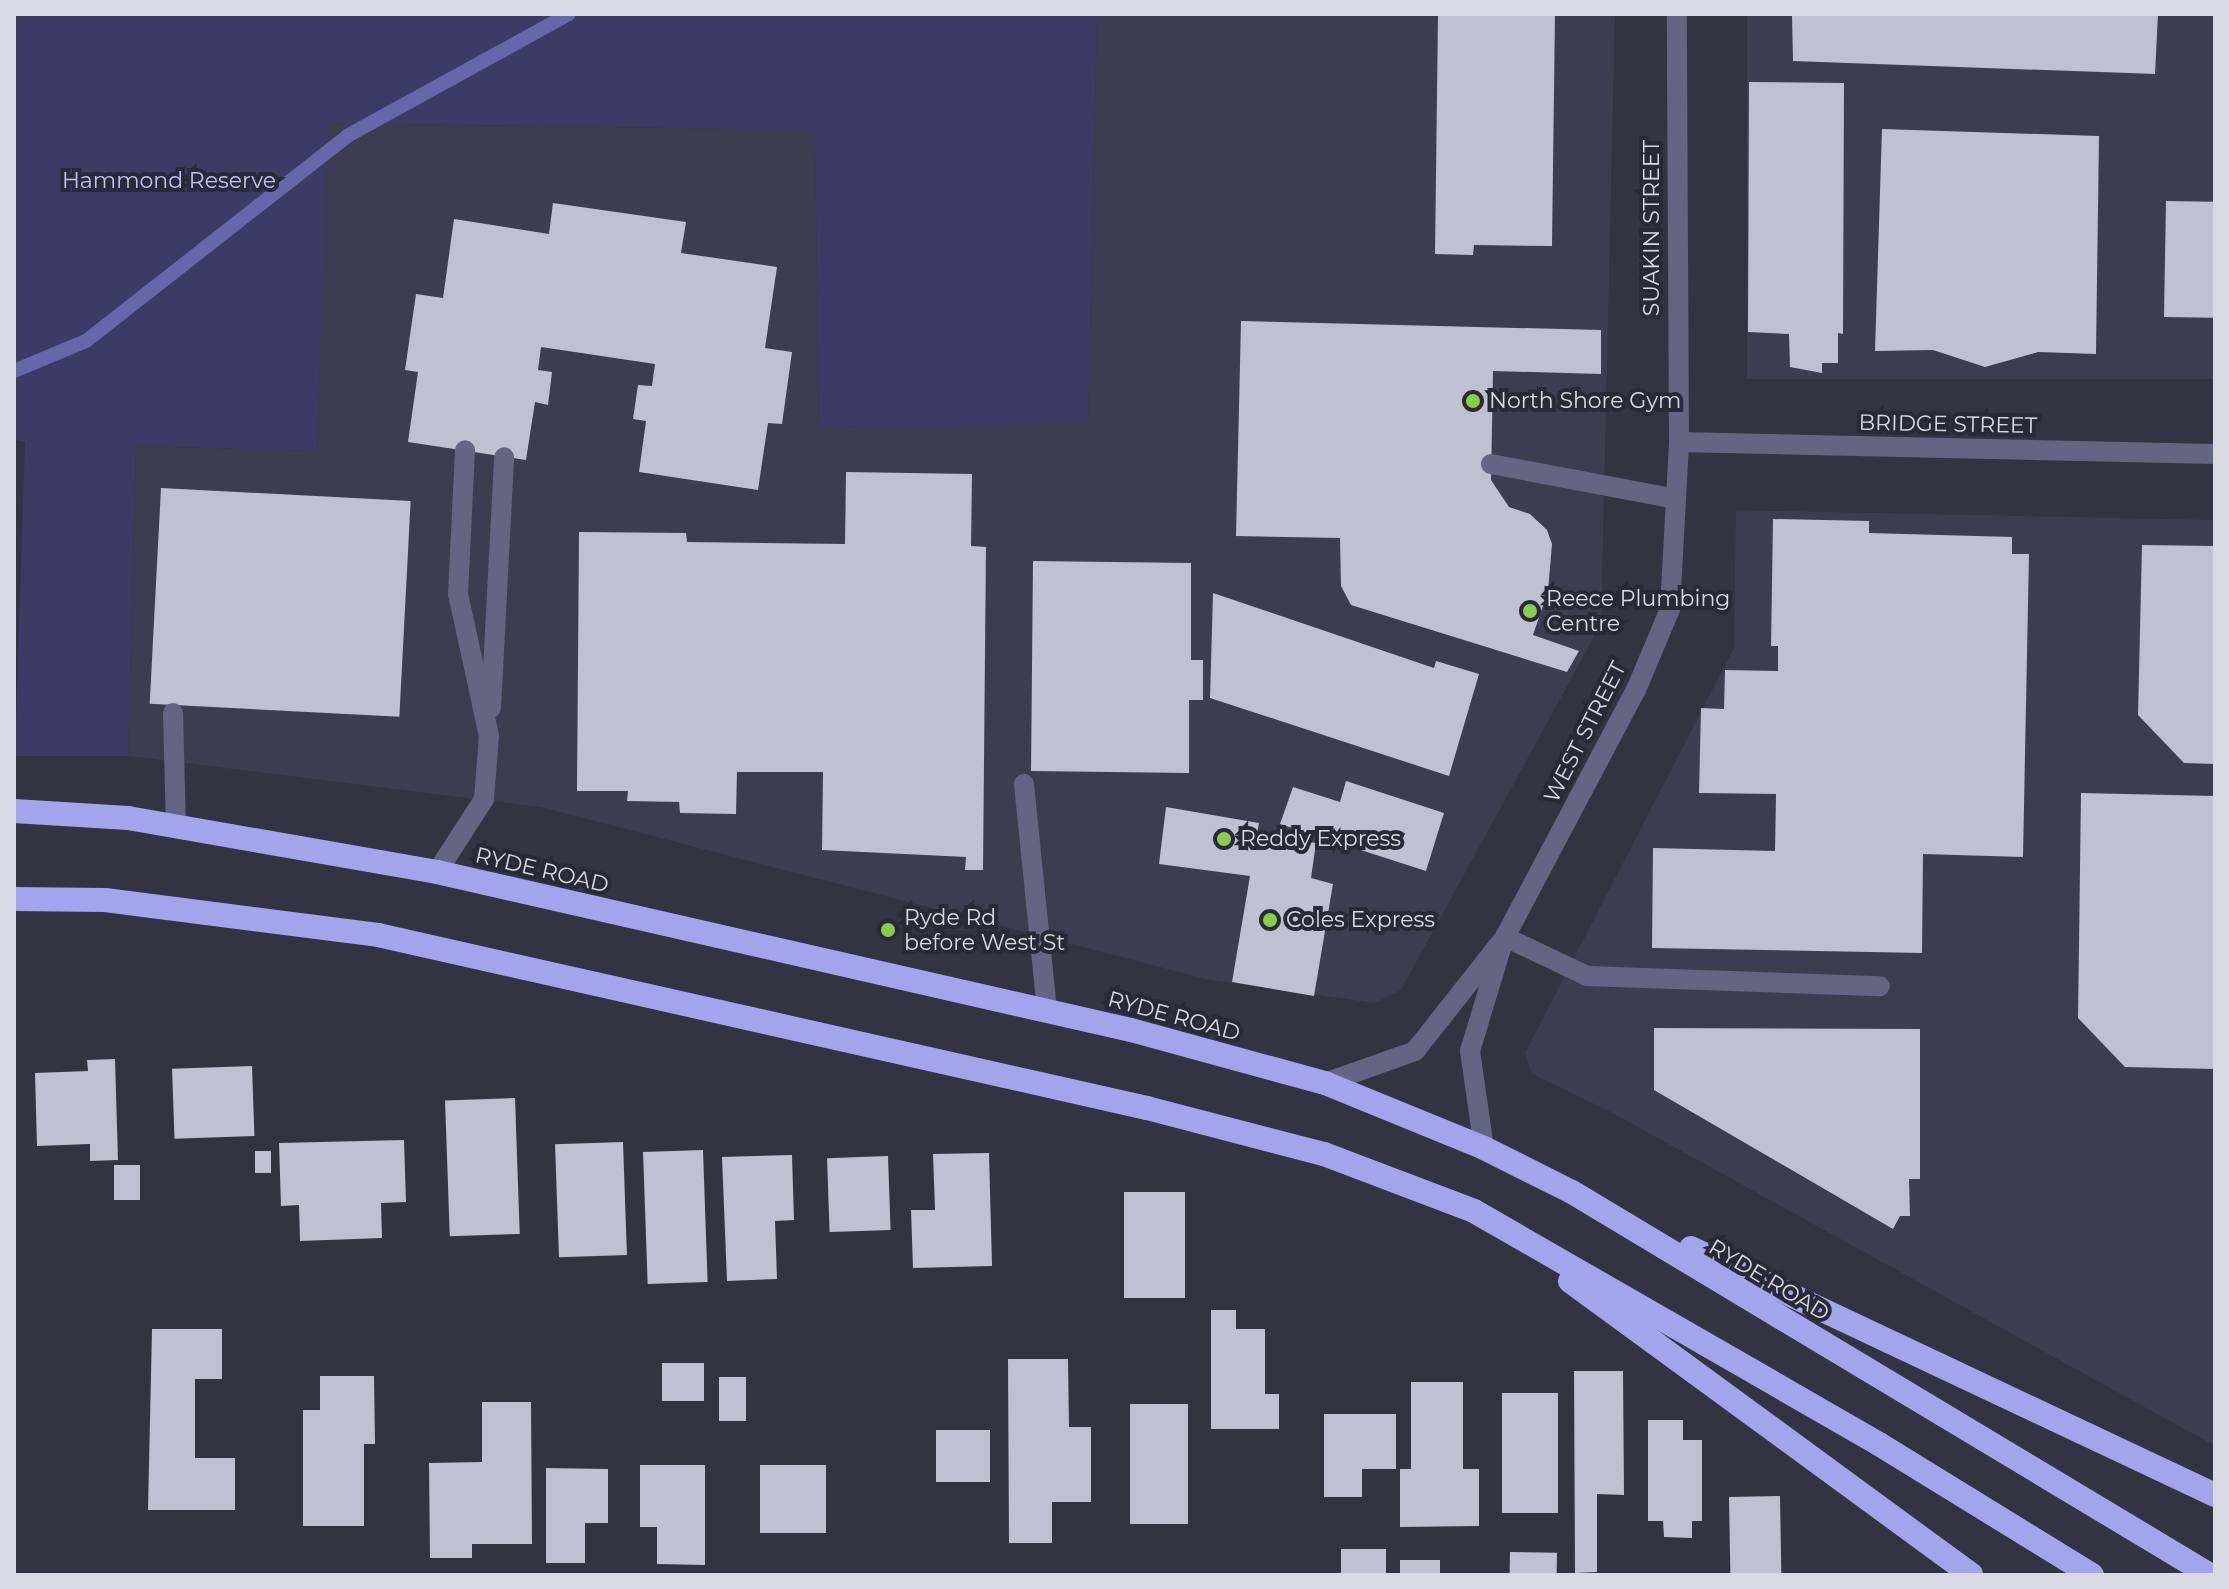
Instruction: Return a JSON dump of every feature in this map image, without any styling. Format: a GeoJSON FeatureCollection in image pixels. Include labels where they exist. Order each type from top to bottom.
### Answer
{"type":"FeatureCollection","features":[{"type":"Feature","properties":{"kind":"highway","name":"RYDE ROAD"},"geometry":{"type":"LineString","coordinates":[[14,811],[176,825],[437,872],[1047,1011],[1325,1083],[1484,1148],[1572,1192],[2210,1575]]}},
{"type":"Feature","properties":{"kind":"highway"},"geometry":{"type":"LineString","coordinates":[[14,899],[105,900],[378,935],[1147,1108],[1324,1154],[1474,1211],[1879,1444],[2092,1575]]}},
{"type":"Feature","properties":{"kind":"highway"},"geometry":{"type":"LineString","coordinates":[[1572,1192],[2215,1495]]}},
{"type":"Feature","properties":{"kind":"highway"},"geometry":{"type":"LineString","coordinates":[[1474,1211],[1971,1575]]}},
{"type":"Feature","properties":{"kind":"street","name":"SUAKIN STREET"},"geometry":{"type":"LineString","coordinates":[[1677,14],[1679,442]]}},
{"type":"Feature","properties":{"kind":"street","name":"BRIDGE STREET"},"geometry":{"type":"LineString","coordinates":[[1679,442],[2215,454]]}},
{"type":"Feature","properties":{"kind":"street","name":"WEST STREET"},"geometry":{"type":"LineString","coordinates":[[1325,1083],[1415,1051],[1505,937],[1636,690],[1670,609],[1679,442]]}},
{"type":"Feature","properties":{"kind":"street"},"geometry":{"type":"LineString","coordinates":[[465,450],[458,594],[489,736]]}},
{"type":"Feature","properties":{"kind":"street"},"geometry":{"type":"LineString","coordinates":[[437,872],[484,799],[504,457]]}},
{"type":"Feature","properties":{"kind":"street"},"geometry":{"type":"LineString","coordinates":[[1491,464],[1676,499]]}},
{"type":"Feature","properties":{"kind":"street"},"geometry":{"type":"LineString","coordinates":[[173,713],[176,825]]}},
{"type":"Feature","properties":{"kind":"street"},"geometry":{"type":"LineString","coordinates":[[1024,784],[1047,1011]]}},
{"type":"Feature","properties":{"kind":"street","name":"WEST STREET"},"geometry":{"type":"LineString","coordinates":[[1484,1148],[1470,1051],[1505,937]]}},
{"type":"Feature","properties":{"kind":"street"},"geometry":{"type":"LineString","coordinates":[[1505,937],[1587,976],[1880,986]]}},
{"type":"Feature","properties":{"kind":"shaded area"},"geometry":{"type":"Polygon","coordinates":[[[1097,14],[1615,14],[1601,624],[1401,990],[1375,1003],[1210,980],[541,807],[128,756],[136,446],[317,451],[327,123],[815,130],[819,427],[1088,422],[1097,14]]]}},
{"type":"Feature","properties":{"kind":"shaded area"},"geometry":{"type":"Polygon","coordinates":[[[1747,14],[2215,14],[2215,379],[1747,379],[1747,14]]]}},
{"type":"Feature","properties":{"kind":"shaded area"},"geometry":{"type":"Polygon","coordinates":[[[1736,510],[2215,520],[2215,1446],[1609,1111],[1532,1074],[1525,1053],[1734,648],[1736,510]]]}},
{"type":"Feature","properties":{"kind":"green space","name":"Hammond Reserve"},"geometry":{"type":"Polygon","coordinates":[[[14,14],[1097,14],[1088,423],[819,427],[815,130],[328,123],[317,451],[136,446],[128,756],[15,756],[25,442],[14,440],[14,14]]]}},
{"type":"Feature","properties":{"kind":"building"},"geometry":{"type":"Polygon","coordinates":[[[1438,14],[1555,14],[1552,246],[1474,245],[1473,255],[1435,254],[1438,14]]]}},
{"type":"Feature","properties":{"kind":"building"},"geometry":{"type":"Polygon","coordinates":[[[1792,14],[2158,14],[2155,74],[1793,61],[1792,14]]]}},
{"type":"Feature","properties":{"kind":"building"},"geometry":{"type":"Polygon","coordinates":[[[1749,82],[1844,83],[1843,334],[1838,333],[1838,363],[1822,363],[1822,373],[1790,367],[1789,334],[1748,332],[1749,82]]]}},
{"type":"Feature","properties":{"kind":"building"},"geometry":{"type":"Polygon","coordinates":[[[1882,129],[2099,136],[2096,354],[2038,352],[1985,367],[1933,350],[1875,351],[1882,129]]]}},
{"type":"Feature","properties":{"kind":"building"},"geometry":{"type":"Polygon","coordinates":[[[2166,201],[2215,202],[2213,318],[2164,317],[2166,201]]]}},
{"type":"Feature","properties":{"kind":"building"},"geometry":{"type":"Polygon","coordinates":[[[553,203],[686,222],[681,253],[777,267],[765,348],[792,352],[782,424],[768,423],[758,490],[639,472],[646,421],[633,419],[638,385],[652,386],[655,364],[541,347],[538,370],[552,372],[548,405],[535,402],[526,460],[408,442],[418,372],[405,370],[416,294],[443,298],[454,219],[549,234],[553,203]]]}},
{"type":"Feature","properties":{"kind":"building"},"geometry":{"type":"Polygon","coordinates":[[[1241,321],[1601,330],[1601,374],[1493,371],[1491,480],[1509,507],[1530,514],[1547,530],[1552,544],[1548,591],[1533,635],[1579,651],[1567,672],[1351,605],[1341,586],[1340,538],[1236,536],[1241,321]]]}},
{"type":"Feature","properties":{"kind":"building"},"geometry":{"type":"Polygon","coordinates":[[[846,472],[972,474],[971,546],[986,547],[983,870],[965,870],[966,857],[822,850],[823,772],[737,772],[736,814],[680,813],[679,802],[627,801],[628,791],[577,791],[579,532],[686,533],[687,542],[845,544],[846,472]]]}},
{"type":"Feature","properties":{"kind":"building"},"geometry":{"type":"Polygon","coordinates":[[[161,488],[411,501],[399,717],[150,704],[161,488]]]}},
{"type":"Feature","properties":{"kind":"building"},"geometry":{"type":"Polygon","coordinates":[[[1773,519],[1869,521],[1869,533],[2012,537],[2012,554],[2029,554],[2023,857],[1923,854],[1922,953],[1652,948],[1653,848],[1775,851],[1776,794],[1699,793],[1701,708],[1724,709],[1725,670],[1778,671],[1778,646],[1771,646],[1773,519]]]}},
{"type":"Feature","properties":{"kind":"building"},"geometry":{"type":"Polygon","coordinates":[[[2142,545],[2215,546],[2215,764],[2184,763],[2138,715],[2142,545]]]}},
{"type":"Feature","properties":{"kind":"building"},"geometry":{"type":"Polygon","coordinates":[[[1033,561],[1191,563],[1191,660],[1203,660],[1203,700],[1189,700],[1189,773],[1031,771],[1033,561]]]}},
{"type":"Feature","properties":{"kind":"building"},"geometry":{"type":"Polygon","coordinates":[[[1213,593],[1434,668],[1436,661],[1479,674],[1449,776],[1210,698],[1213,593]]]}},
{"type":"Feature","properties":{"kind":"building"},"geometry":{"type":"Polygon","coordinates":[[[1346,781],[1444,813],[1426,871],[1280,824],[1293,787],[1340,802],[1346,781]]]}},
{"type":"Feature","properties":{"kind":"building"},"geometry":{"type":"Polygon","coordinates":[[[2081,793],[2215,796],[2215,1069],[2125,1067],[2078,1018],[2081,793]]]}},
{"type":"Feature","properties":{"kind":"building"},"geometry":{"type":"Polygon","coordinates":[[[1166,807],[1259,823],[1257,835],[1316,843],[1311,878],[1333,884],[1314,996],[1232,982],[1250,876],[1159,864],[1166,807]]]}},
{"type":"Feature","properties":{"kind":"building"},"geometry":{"type":"Polygon","coordinates":[[[1654,1028],[1920,1029],[1920,1179],[1909,1179],[1910,1216],[1900,1216],[1893,1229],[1654,1090],[1654,1028]]]}},
{"type":"Feature","properties":{"kind":"building"},"geometry":{"type":"Polygon","coordinates":[[[115,1059],[118,1160],[90,1161],[90,1144],[37,1146],[35,1073],[88,1071],[87,1060],[115,1059]]]}},
{"type":"Feature","properties":{"kind":"building"},"geometry":{"type":"Polygon","coordinates":[[[252,1066],[254,1136],[174,1139],[172,1069],[252,1066]]]}},
{"type":"Feature","properties":{"kind":"building"},"geometry":{"type":"Polygon","coordinates":[[[515,1098],[520,1234],[450,1236],[445,1100],[515,1098]]]}},
{"type":"Feature","properties":{"kind":"building"},"geometry":{"type":"Polygon","coordinates":[[[404,1140],[406,1202],[381,1203],[382,1238],[300,1241],[299,1205],[281,1206],[279,1143],[404,1140]]]}},
{"type":"Feature","properties":{"kind":"building"},"geometry":{"type":"Polygon","coordinates":[[[623,1142],[627,1255],[559,1257],[555,1144],[623,1142]]]}},
{"type":"Feature","properties":{"kind":"building"},"geometry":{"type":"Polygon","coordinates":[[[703,1150],[708,1282],[648,1284],[643,1152],[703,1150]]]}},
{"type":"Feature","properties":{"kind":"building"},"geometry":{"type":"Polygon","coordinates":[[[255,1151],[271,1151],[271,1173],[255,1173],[255,1151]]]}},
{"type":"Feature","properties":{"kind":"building"},"geometry":{"type":"Polygon","coordinates":[[[989,1153],[992,1266],[913,1268],[911,1210],[935,1210],[933,1154],[989,1153]]]}},
{"type":"Feature","properties":{"kind":"building"},"geometry":{"type":"Polygon","coordinates":[[[792,1155],[794,1220],[775,1221],[777,1279],[727,1281],[722,1157],[792,1155]]]}},
{"type":"Feature","properties":{"kind":"building"},"geometry":{"type":"Polygon","coordinates":[[[888,1156],[891,1230],[830,1232],[827,1158],[888,1156]]]}},
{"type":"Feature","properties":{"kind":"building"},"geometry":{"type":"Polygon","coordinates":[[[114,1165],[140,1165],[140,1200],[114,1200],[114,1165]]]}},
{"type":"Feature","properties":{"kind":"building"},"geometry":{"type":"Polygon","coordinates":[[[1124,1192],[1185,1192],[1185,1298],[1124,1298],[1124,1192]]]}},
{"type":"Feature","properties":{"kind":"building"},"geometry":{"type":"Polygon","coordinates":[[[1211,1310],[1236,1310],[1236,1329],[1265,1329],[1265,1394],[1279,1394],[1279,1429],[1211,1429],[1211,1310]]]}},
{"type":"Feature","properties":{"kind":"building"},"geometry":{"type":"Polygon","coordinates":[[[152,1329],[222,1329],[222,1379],[195,1379],[195,1458],[235,1458],[235,1510],[148,1510],[152,1329]]]}},
{"type":"Feature","properties":{"kind":"building"},"geometry":{"type":"Polygon","coordinates":[[[1008,1359],[1068,1359],[1069,1427],[1091,1427],[1091,1502],[1052,1502],[1052,1543],[1009,1543],[1008,1359]]]}},
{"type":"Feature","properties":{"kind":"building"},"geometry":{"type":"Polygon","coordinates":[[[662,1363],[704,1363],[704,1401],[662,1401],[662,1363]]]}},
{"type":"Feature","properties":{"kind":"building"},"geometry":{"type":"Polygon","coordinates":[[[1574,1371],[1623,1371],[1624,1495],[1597,1494],[1597,1572],[1575,1573],[1574,1371]]]}},
{"type":"Feature","properties":{"kind":"building"},"geometry":{"type":"Polygon","coordinates":[[[320,1376],[374,1376],[375,1444],[364,1444],[364,1526],[303,1526],[303,1410],[320,1410],[320,1376]]]}},
{"type":"Feature","properties":{"kind":"building"},"geometry":{"type":"Polygon","coordinates":[[[719,1377],[746,1377],[746,1421],[719,1421],[719,1377]]]}},
{"type":"Feature","properties":{"kind":"building"},"geometry":{"type":"Polygon","coordinates":[[[1411,1382],[1463,1382],[1463,1469],[1479,1469],[1479,1526],[1400,1527],[1400,1469],[1411,1469],[1411,1382]]]}},
{"type":"Feature","properties":{"kind":"building"},"geometry":{"type":"Polygon","coordinates":[[[1502,1393],[1558,1393],[1558,1513],[1502,1513],[1502,1393]]]}},
{"type":"Feature","properties":{"kind":"building"},"geometry":{"type":"Polygon","coordinates":[[[482,1402],[531,1402],[532,1544],[472,1544],[472,1558],[430,1558],[429,1463],[482,1462],[482,1402]]]}},
{"type":"Feature","properties":{"kind":"building"},"geometry":{"type":"Polygon","coordinates":[[[1130,1404],[1188,1404],[1188,1524],[1130,1524],[1130,1404]]]}},
{"type":"Feature","properties":{"kind":"building"},"geometry":{"type":"Polygon","coordinates":[[[1324,1414],[1396,1414],[1396,1469],[1362,1469],[1362,1497],[1324,1497],[1324,1414]]]}},
{"type":"Feature","properties":{"kind":"building"},"geometry":{"type":"Polygon","coordinates":[[[1648,1420],[1683,1420],[1683,1440],[1702,1440],[1702,1521],[1692,1521],[1692,1538],[1664,1537],[1663,1521],[1648,1521],[1648,1420]]]}},
{"type":"Feature","properties":{"kind":"building"},"geometry":{"type":"Polygon","coordinates":[[[936,1430],[990,1430],[990,1482],[936,1482],[936,1430]]]}},
{"type":"Feature","properties":{"kind":"building"},"geometry":{"type":"Polygon","coordinates":[[[640,1465],[705,1465],[705,1565],[657,1564],[657,1527],[640,1527],[640,1465]]]}},
{"type":"Feature","properties":{"kind":"building"},"geometry":{"type":"Polygon","coordinates":[[[760,1465],[826,1465],[826,1533],[760,1533],[760,1465]]]}},
{"type":"Feature","properties":{"kind":"building"},"geometry":{"type":"Polygon","coordinates":[[[546,1468],[608,1469],[608,1523],[585,1523],[585,1563],[546,1563],[546,1468]]]}},
{"type":"Feature","properties":{"kind":"building"},"geometry":{"type":"Polygon","coordinates":[[[1780,1496],[1781,1575],[1730,1575],[1729,1497],[1780,1496]]]}},
{"type":"Feature","properties":{"kind":"building"},"geometry":{"type":"Polygon","coordinates":[[[1341,1549],[1386,1549],[1386,1575],[1341,1575],[1341,1549]]]}},
{"type":"Feature","properties":{"kind":"building"},"geometry":{"type":"Polygon","coordinates":[[[1510,1552],[1557,1553],[1557,1575],[1510,1575],[1510,1552]]]}},
{"type":"Feature","properties":{"kind":"building"},"geometry":{"type":"Polygon","coordinates":[[[1400,1560],[1440,1560],[1440,1575],[1400,1575],[1400,1560]]]}},
{"type":"Feature","properties":{"kind":"waterway"},"geometry":{"type":"LineString","coordinates":[[14,371],[86,341],[347,136],[569,14]]}},
{"type":"Feature","properties":{"kind":"place","name":"North Shore Gym"},"geometry":{"type":"Point","coordinates":[1473,401]}},
{"type":"Feature","properties":{"kind":"place","name":"Reece Plumbing Centre"},"geometry":{"type":"Point","coordinates":[1530,611]}},
{"type":"Feature","properties":{"kind":"place","name":"Reddy Express"},"geometry":{"type":"Point","coordinates":[1224,839]}},
{"type":"Feature","properties":{"kind":"place","name":"Coles Express"},"geometry":{"type":"Point","coordinates":[1270,920]}},
{"type":"Feature","properties":{"kind":"place","name":"Ryde Rd before West St"},"geometry":{"type":"Point","coordinates":[888,930]}}]}
